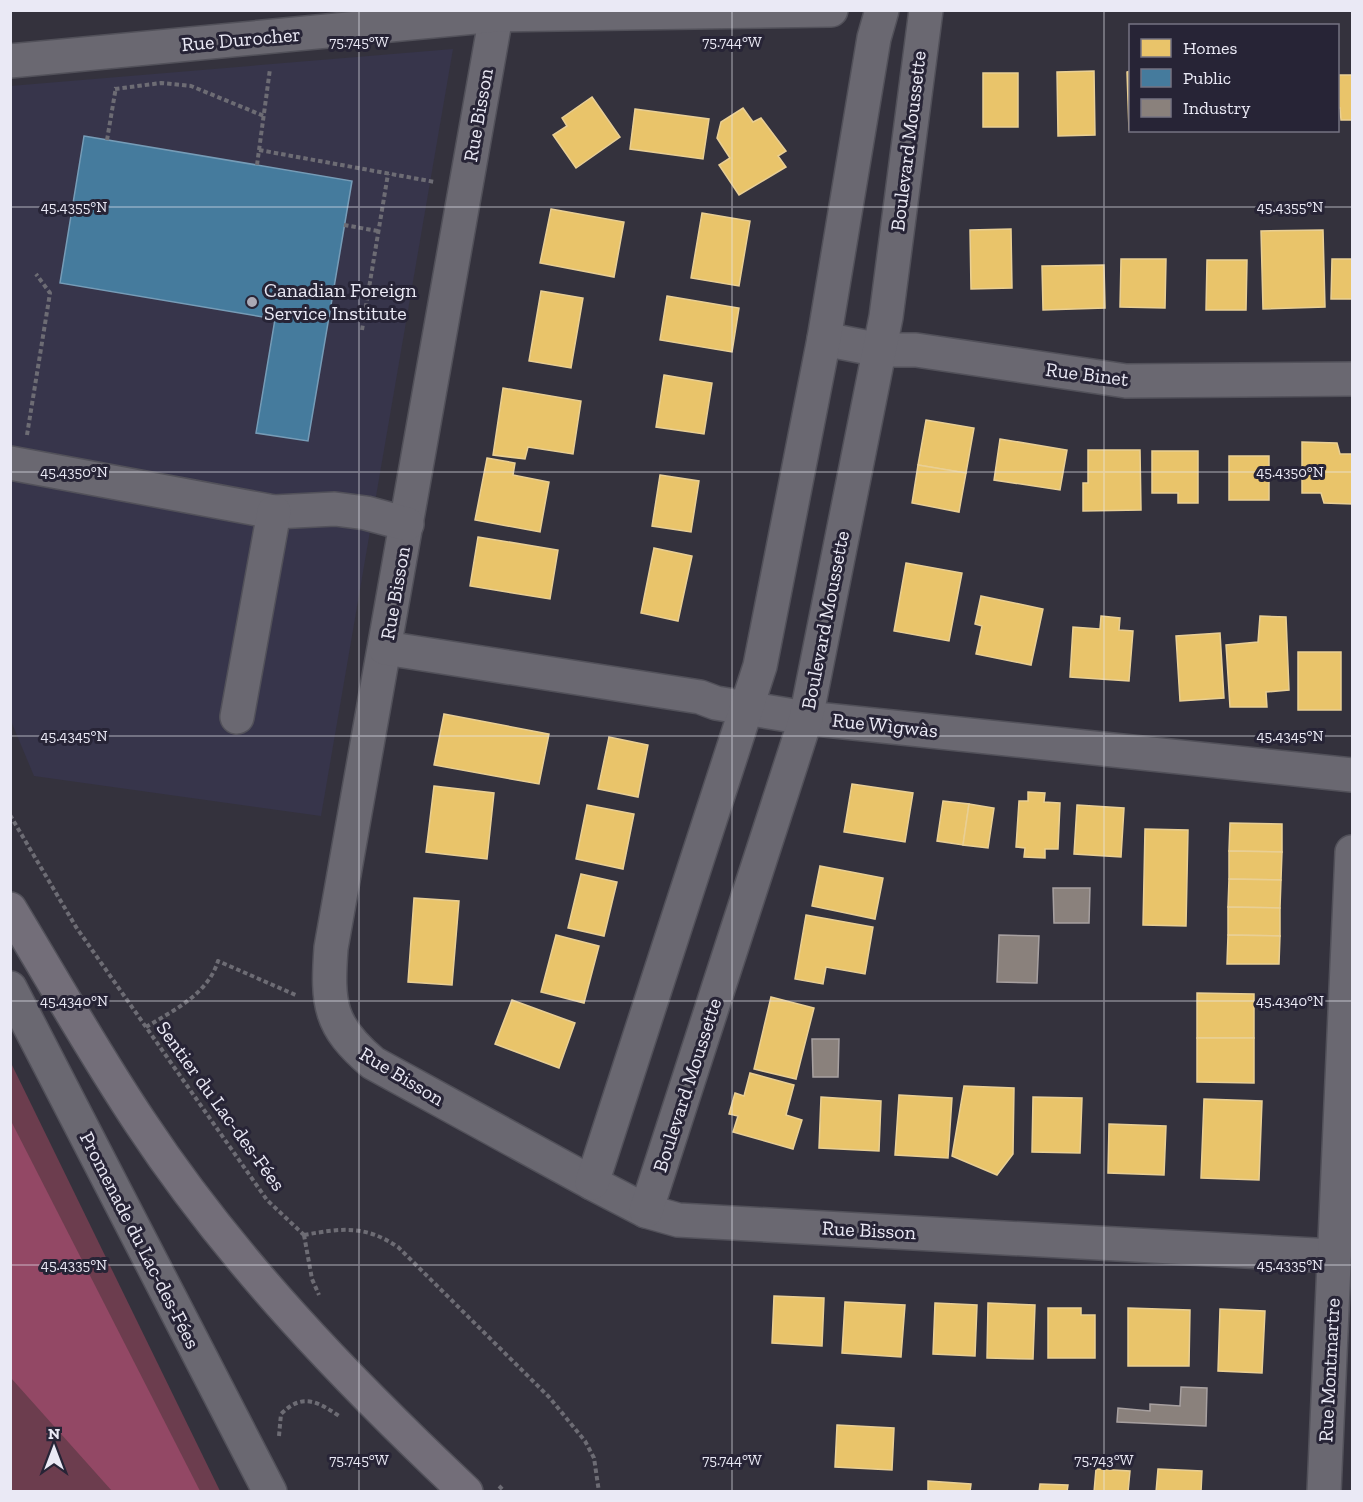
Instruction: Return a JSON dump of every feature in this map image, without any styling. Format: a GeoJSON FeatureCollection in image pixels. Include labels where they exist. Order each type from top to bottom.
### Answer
{"type":"FeatureCollection","features":[{"type":"Feature","properties":{"kind":"highway"},"geometry":{"type":"LineString","coordinates":[[10,909],[140,1123],[233,1248],[300,1327],[376,1408],[466,1491]]}},
{"type":"Feature","properties":{"kind":"street","name":"Rue Durocher"},"geometry":{"type":"LineString","coordinates":[[10,61],[496,13],[831,10]]}},
{"type":"Feature","properties":{"kind":"street"},"geometry":{"type":"LineString","coordinates":[[592,1183],[760,666],[824,339],[872,49],[882,11],[868,10]]}},
{"type":"Feature","properties":{"kind":"street","name":"Boulevard Moussette"},"geometry":{"type":"LineString","coordinates":[[646,1211],[806,717],[880,350],[926,10]]}},
{"type":"Feature","properties":{"kind":"street","name":"Rue Bisson"},"geometry":{"type":"LineString","coordinates":[[496,13],[331,948],[329,975],[337,1025],[351,1044],[373,1063],[646,1211],[678,1220],[1334,1256]]}},
{"type":"Feature","properties":{"kind":"street","name":"Rue Binet"},"geometry":{"type":"LineString","coordinates":[[824,339],[880,350],[909,350],[1126,381],[1353,379]]}},
{"type":"Feature","properties":{"kind":"street"},"geometry":{"type":"LineString","coordinates":[[16,464],[274,512],[335,509],[366,513],[407,524]]}},
{"type":"Feature","properties":{"kind":"street"},"geometry":{"type":"LineString","coordinates":[[237,717],[274,512]]}},
{"type":"Feature","properties":{"kind":"street","name":"Rue Wìgwàs"},"geometry":{"type":"LineString","coordinates":[[385,648],[700,697],[747,709],[806,717],[1353,775]]}},
{"type":"Feature","properties":{"kind":"street","name":"Rue Montmartre"},"geometry":{"type":"LineString","coordinates":[[1324,1491],[1353,852]]}},
{"type":"Feature","properties":{"kind":"street","name":"Promenade du Lac-des-Fées"},"geometry":{"type":"LineString","coordinates":[[10,988],[270,1491]]}},
{"type":"Feature","properties":{"kind":"path"},"geometry":{"type":"LineString","coordinates":[[257,165],[270,66]]}},
{"type":"Feature","properties":{"kind":"path"},"geometry":{"type":"LineString","coordinates":[[115,89],[161,83],[190,86],[264,116]]}},
{"type":"Feature","properties":{"kind":"path"},"geometry":{"type":"LineString","coordinates":[[107,140],[113,100]]}},
{"type":"Feature","properties":{"kind":"path"},"geometry":{"type":"LineString","coordinates":[[259,150],[442,183]]}},
{"type":"Feature","properties":{"kind":"path"},"geometry":{"type":"LineString","coordinates":[[362,330],[388,174]]}},
{"type":"Feature","properties":{"kind":"path"},"geometry":{"type":"LineString","coordinates":[[344,225],[378,231]]}},
{"type":"Feature","properties":{"kind":"path"},"geometry":{"type":"LineString","coordinates":[[16,464],[51,293],[36,274]]}},
{"type":"Feature","properties":{"kind":"path"},"geometry":{"type":"LineString","coordinates":[[369,287],[423,297]]}},
{"type":"Feature","properties":{"kind":"path","name":"Sentier du Lac-des-Fées"},"geometry":{"type":"LineString","coordinates":[[10,815],[76,927],[267,1200],[304,1236],[343,1228],[381,1236],[398,1247],[549,1397],[585,1441],[594,1458],[599,1491]]}},
{"type":"Feature","properties":{"kind":"path"},"geometry":{"type":"LineString","coordinates":[[146,1027],[183,1004],[213,978],[218,961],[334,1013]]}},
{"type":"Feature","properties":{"kind":"path"},"geometry":{"type":"LineString","coordinates":[[280,1439],[281,1414],[291,1404],[303,1401],[319,1404],[346,1424]]}},
{"type":"Feature","properties":{"kind":"shaded area"},"geometry":{"type":"Polygon","coordinates":[[[453,49],[321,816],[34,776],[11,721],[10,86],[453,49]]]}},
{"type":"Feature","properties":{"kind":"shaded area"},"geometry":{"type":"Polygon","coordinates":[[[11,1063],[220,1491],[11,1491],[11,1063]]]}},
{"type":"Feature","properties":{"kind":"shaded area"},"geometry":{"type":"Polygon","coordinates":[[[11,1121],[200,1491],[112,1491],[11,1378],[11,1121]]]}},
{"type":"Feature","properties":{"kind":"building: Homes"},"geometry":{"type":"Polygon","coordinates":[[[1094,71],[1095,135],[1058,136],[1057,72],[1094,71]]]}},
{"type":"Feature","properties":{"kind":"building: Homes"},"geometry":{"type":"Polygon","coordinates":[[[1129,71],[1129,130],[1127,72],[1129,71]]]}},
{"type":"Feature","properties":{"kind":"building: Homes"},"geometry":{"type":"Polygon","coordinates":[[[983,73],[1018,73],[1018,127],[983,127],[983,73]]]}},
{"type":"Feature","properties":{"kind":"building: Homes"},"geometry":{"type":"Polygon","coordinates":[[[1339,75],[1352,75],[1352,120],[1341,120],[1339,75]]]}},
{"type":"Feature","properties":{"kind":"building: Homes"},"geometry":{"type":"Polygon","coordinates":[[[592,97],[620,137],[576,168],[553,135],[567,126],[562,118],[592,97]]]}},
{"type":"Feature","properties":{"kind":"building: Homes"},"geometry":{"type":"Polygon","coordinates":[[[743,108],[753,122],[761,118],[786,151],[778,156],[786,167],[739,195],[719,165],[730,158],[717,138],[721,122],[743,108]]]}},
{"type":"Feature","properties":{"kind":"building: Homes"},"geometry":{"type":"Polygon","coordinates":[[[635,109],[709,119],[703,159],[630,149],[635,109]]]}},
{"type":"Feature","properties":{"kind":"building: Homes"},"geometry":{"type":"Polygon","coordinates":[[[551,209],[624,222],[614,277],[540,263],[551,209]]]}},
{"type":"Feature","properties":{"kind":"building: Homes"},"geometry":{"type":"Polygon","coordinates":[[[702,213],[750,221],[739,286],[691,278],[702,213]]]}},
{"type":"Feature","properties":{"kind":"building: Homes"},"geometry":{"type":"Polygon","coordinates":[[[1011,229],[1012,288],[971,289],[970,230],[1011,229]]]}},
{"type":"Feature","properties":{"kind":"building: Homes"},"geometry":{"type":"Polygon","coordinates":[[[1323,230],[1325,307],[1263,309],[1261,231],[1323,230]]]}},
{"type":"Feature","properties":{"kind":"building: Homes"},"geometry":{"type":"Polygon","coordinates":[[[1121,259],[1166,259],[1165,308],[1120,307],[1121,259]]]}},
{"type":"Feature","properties":{"kind":"building: Homes"},"geometry":{"type":"Polygon","coordinates":[[[1332,259],[1352,259],[1352,299],[1331,299],[1332,259]]]}},
{"type":"Feature","properties":{"kind":"building: Homes"},"geometry":{"type":"Polygon","coordinates":[[[1207,260],[1247,260],[1246,310],[1206,310],[1207,260]]]}},
{"type":"Feature","properties":{"kind":"building: Homes"},"geometry":{"type":"Polygon","coordinates":[[[1104,265],[1105,308],[1043,310],[1042,266],[1104,265]]]}},
{"type":"Feature","properties":{"kind":"building: Homes"},"geometry":{"type":"Polygon","coordinates":[[[541,291],[583,298],[571,368],[529,361],[541,291]]]}},
{"type":"Feature","properties":{"kind":"building: Homes"},"geometry":{"type":"Polygon","coordinates":[[[667,296],[739,308],[732,352],[660,340],[667,296]]]}},
{"type":"Feature","properties":{"kind":"building: Homes"},"geometry":{"type":"Polygon","coordinates":[[[664,375],[712,383],[704,434],[656,427],[664,375]]]}},
{"type":"Feature","properties":{"kind":"building: Homes"},"geometry":{"type":"Polygon","coordinates":[[[503,388],[581,401],[573,454],[528,447],[525,459],[493,455],[503,388]]]}},
{"type":"Feature","properties":{"kind":"building: Homes"},"geometry":{"type":"Polygon","coordinates":[[[926,420],[974,428],[966,473],[918,465],[926,420]]]}},
{"type":"Feature","properties":{"kind":"building: Homes"},"geometry":{"type":"Polygon","coordinates":[[[1000,439],[1067,450],[1060,490],[994,480],[1000,439]]]}},
{"type":"Feature","properties":{"kind":"building: Homes"},"geometry":{"type":"Polygon","coordinates":[[[1302,442],[1337,443],[1340,454],[1352,454],[1352,504],[1324,503],[1321,493],[1302,493],[1302,442]]]}},
{"type":"Feature","properties":{"kind":"building: Homes"},"geometry":{"type":"Polygon","coordinates":[[[1088,450],[1140,450],[1141,510],[1083,511],[1083,483],[1088,483],[1088,450]]]}},
{"type":"Feature","properties":{"kind":"building: Homes"},"geometry":{"type":"Polygon","coordinates":[[[1152,451],[1198,451],[1198,503],[1178,503],[1178,493],[1152,493],[1152,451]]]}},
{"type":"Feature","properties":{"kind":"building: Homes"},"geometry":{"type":"Polygon","coordinates":[[[1229,456],[1269,456],[1269,500],[1229,500],[1229,456]]]}},
{"type":"Feature","properties":{"kind":"building: Homes"},"geometry":{"type":"Polygon","coordinates":[[[487,458],[515,463],[513,475],[549,482],[540,532],[475,520],[487,458]]]}},
{"type":"Feature","properties":{"kind":"building: Homes"},"geometry":{"type":"Polygon","coordinates":[[[918,465],[966,473],[959,512],[912,503],[918,465]]]}},
{"type":"Feature","properties":{"kind":"building: Homes"},"geometry":{"type":"Polygon","coordinates":[[[660,475],[699,481],[691,532],[652,526],[660,475]]]}},
{"type":"Feature","properties":{"kind":"building: Homes"},"geometry":{"type":"Polygon","coordinates":[[[478,537],[558,550],[550,599],[470,586],[478,537]]]}},
{"type":"Feature","properties":{"kind":"building: Homes"},"geometry":{"type":"Polygon","coordinates":[[[654,548],[692,556],[678,621],[641,613],[654,548]]]}},
{"type":"Feature","properties":{"kind":"building: Homes"},"geometry":{"type":"Polygon","coordinates":[[[906,563],[962,573],[949,641],[894,631],[906,563]]]}},
{"type":"Feature","properties":{"kind":"building: Homes"},"geometry":{"type":"Polygon","coordinates":[[[981,596],[1043,609],[1031,665],[976,654],[982,626],[975,624],[981,596]]]}},
{"type":"Feature","properties":{"kind":"building: Homes"},"geometry":{"type":"Polygon","coordinates":[[[1101,616],[1120,618],[1119,630],[1133,631],[1129,681],[1070,677],[1073,627],[1100,629],[1101,616]]]}},
{"type":"Feature","properties":{"kind":"building: Homes"},"geometry":{"type":"Polygon","coordinates":[[[1260,616],[1286,617],[1289,690],[1266,692],[1267,707],[1230,707],[1226,645],[1258,642],[1260,616]]]}},
{"type":"Feature","properties":{"kind":"building: Homes"},"geometry":{"type":"Polygon","coordinates":[[[1220,633],[1224,698],[1180,701],[1176,636],[1220,633]]]}},
{"type":"Feature","properties":{"kind":"building: Homes"},"geometry":{"type":"Polygon","coordinates":[[[1298,652],[1341,652],[1341,710],[1298,710],[1298,652]]]}},
{"type":"Feature","properties":{"kind":"building: Homes"},"geometry":{"type":"Polygon","coordinates":[[[444,714],[549,734],[539,784],[434,765],[444,714]]]}},
{"type":"Feature","properties":{"kind":"building: Homes"},"geometry":{"type":"Polygon","coordinates":[[[609,737],[648,745],[638,797],[598,789],[609,737]]]}},
{"type":"Feature","properties":{"kind":"building: Homes"},"geometry":{"type":"Polygon","coordinates":[[[852,784],[913,793],[905,842],[844,832],[852,784]]]}},
{"type":"Feature","properties":{"kind":"building: Homes"},"geometry":{"type":"Polygon","coordinates":[[[434,786],[494,793],[487,859],[426,852],[434,786]]]}},
{"type":"Feature","properties":{"kind":"building: Homes"},"geometry":{"type":"Polygon","coordinates":[[[1028,792],[1045,793],[1044,802],[1060,803],[1058,849],[1045,849],[1045,858],[1024,857],[1025,848],[1016,847],[1019,801],[1028,801],[1028,792]]]}},
{"type":"Feature","properties":{"kind":"building: Homes"},"geometry":{"type":"Polygon","coordinates":[[[943,801],[969,804],[963,845],[937,841],[943,801]]]}},
{"type":"Feature","properties":{"kind":"building: Homes"},"geometry":{"type":"Polygon","coordinates":[[[969,804],[994,808],[988,848],[963,845],[969,804]]]}},
{"type":"Feature","properties":{"kind":"building: Homes"},"geometry":{"type":"Polygon","coordinates":[[[587,805],[634,814],[623,869],[576,859],[587,805]]]}},
{"type":"Feature","properties":{"kind":"building: Homes"},"geometry":{"type":"Polygon","coordinates":[[[1077,805],[1124,808],[1121,857],[1074,854],[1077,805]]]}},
{"type":"Feature","properties":{"kind":"building: Homes"},"geometry":{"type":"Polygon","coordinates":[[[1230,823],[1282,824],[1282,852],[1229,851],[1230,823]]]}},
{"type":"Feature","properties":{"kind":"building: Homes"},"geometry":{"type":"Polygon","coordinates":[[[1145,829],[1188,830],[1186,926],[1143,925],[1145,829]]]}},
{"type":"Feature","properties":{"kind":"building: Homes"},"geometry":{"type":"Polygon","coordinates":[[[1229,851],[1282,852],[1281,880],[1229,879],[1229,851]]]}},
{"type":"Feature","properties":{"kind":"building: Homes"},"geometry":{"type":"Polygon","coordinates":[[[820,866],[883,878],[875,919],[812,906],[820,866]]]}},
{"type":"Feature","properties":{"kind":"building: Homes"},"geometry":{"type":"Polygon","coordinates":[[[581,874],[617,882],[604,936],[568,928],[581,874]]]}},
{"type":"Feature","properties":{"kind":"building: Homes"},"geometry":{"type":"Polygon","coordinates":[[[1229,879],[1281,880],[1280,908],[1228,907],[1229,879]]]}},
{"type":"Feature","properties":{"kind":"building: Homes"},"geometry":{"type":"Polygon","coordinates":[[[414,898],[459,901],[452,985],[408,982],[414,898]]]}},
{"type":"Feature","properties":{"kind":"building: Homes"},"geometry":{"type":"Polygon","coordinates":[[[1228,907],[1280,908],[1280,936],[1228,935],[1228,907]]]}},
{"type":"Feature","properties":{"kind":"building: Homes"},"geometry":{"type":"Polygon","coordinates":[[[806,915],[873,927],[865,974],[826,967],[823,984],[795,979],[806,915]]]}},
{"type":"Feature","properties":{"kind":"building: Homes"},"geometry":{"type":"Polygon","coordinates":[[[556,935],[599,946],[584,1003],[541,992],[556,935]]]}},
{"type":"Feature","properties":{"kind":"building: Homes"},"geometry":{"type":"Polygon","coordinates":[[[1228,935],[1280,936],[1279,964],[1227,964],[1228,935]]]}},
{"type":"Feature","properties":{"kind":"building: Homes"},"geometry":{"type":"Polygon","coordinates":[[[1197,993],[1254,994],[1254,1038],[1197,1038],[1197,993]]]}},
{"type":"Feature","properties":{"kind":"building: Homes"},"geometry":{"type":"Polygon","coordinates":[[[771,997],[814,1008],[796,1079],[754,1069],[771,997]]]}},
{"type":"Feature","properties":{"kind":"building: Homes"},"geometry":{"type":"Polygon","coordinates":[[[512,1000],[575,1023],[559,1068],[495,1044],[512,1000]]]}},
{"type":"Feature","properties":{"kind":"building: Homes"},"geometry":{"type":"Polygon","coordinates":[[[1197,1038],[1254,1038],[1254,1083],[1197,1082],[1197,1038]]]}},
{"type":"Feature","properties":{"kind":"building: Homes"},"geometry":{"type":"Polygon","coordinates":[[[750,1073],[794,1085],[786,1115],[802,1120],[793,1149],[733,1132],[738,1116],[729,1114],[735,1093],[744,1096],[750,1073]]]}},
{"type":"Feature","properties":{"kind":"building: Homes"},"geometry":{"type":"Polygon","coordinates":[[[964,1086],[1014,1088],[1013,1154],[997,1175],[952,1156],[964,1086]]]}},
{"type":"Feature","properties":{"kind":"building: Homes"},"geometry":{"type":"Polygon","coordinates":[[[899,1095],[952,1098],[948,1158],[895,1155],[899,1095]]]}},
{"type":"Feature","properties":{"kind":"building: Homes"},"geometry":{"type":"Polygon","coordinates":[[[821,1097],[881,1101],[879,1151],[819,1148],[821,1097]]]}},
{"type":"Feature","properties":{"kind":"building: Homes"},"geometry":{"type":"Polygon","coordinates":[[[1033,1097],[1082,1098],[1080,1153],[1032,1152],[1033,1097]]]}},
{"type":"Feature","properties":{"kind":"building: Homes"},"geometry":{"type":"Polygon","coordinates":[[[1204,1099],[1262,1101],[1259,1180],[1201,1178],[1204,1099]]]}},
{"type":"Feature","properties":{"kind":"building: Homes"},"geometry":{"type":"Polygon","coordinates":[[[1109,1124],[1166,1126],[1164,1175],[1108,1173],[1109,1124]]]}},
{"type":"Feature","properties":{"kind":"building: Homes"},"geometry":{"type":"Polygon","coordinates":[[[774,1296],[824,1298],[822,1346],[772,1343],[774,1296]]]}},
{"type":"Feature","properties":{"kind":"building: Homes"},"geometry":{"type":"Polygon","coordinates":[[[845,1302],[905,1305],[901,1357],[842,1353],[845,1302]]]}},
{"type":"Feature","properties":{"kind":"building: Homes"},"geometry":{"type":"Polygon","coordinates":[[[935,1303],[977,1305],[975,1356],[933,1354],[935,1303]]]}},
{"type":"Feature","properties":{"kind":"building: Homes"},"geometry":{"type":"Polygon","coordinates":[[[988,1303],[1035,1305],[1033,1359],[987,1358],[988,1303]]]}},
{"type":"Feature","properties":{"kind":"building: Homes"},"geometry":{"type":"Polygon","coordinates":[[[1048,1308],[1081,1308],[1081,1315],[1095,1315],[1095,1358],[1048,1358],[1048,1308]]]}},
{"type":"Feature","properties":{"kind":"building: Homes"},"geometry":{"type":"Polygon","coordinates":[[[1128,1308],[1190,1310],[1189,1366],[1128,1366],[1128,1308]]]}},
{"type":"Feature","properties":{"kind":"building: Homes"},"geometry":{"type":"Polygon","coordinates":[[[1220,1309],[1265,1311],[1262,1373],[1218,1371],[1220,1309]]]}},
{"type":"Feature","properties":{"kind":"building: Homes"},"geometry":{"type":"Polygon","coordinates":[[[837,1425],[894,1428],[892,1470],[835,1467],[837,1425]]]}},
{"type":"Feature","properties":{"kind":"building: Homes"},"geometry":{"type":"Polygon","coordinates":[[[1096,1469],[1130,1471],[1128,1492],[1094,1492],[1096,1469]]]}},
{"type":"Feature","properties":{"kind":"building: Homes"},"geometry":{"type":"Polygon","coordinates":[[[1158,1469],[1202,1471],[1201,1492],[1156,1492],[1158,1469]]]}},
{"type":"Feature","properties":{"kind":"building: Homes"},"geometry":{"type":"Polygon","coordinates":[[[928,1481],[971,1484],[970,1492],[928,1492],[928,1481]]]}},
{"type":"Feature","properties":{"kind":"building: Homes"},"geometry":{"type":"Polygon","coordinates":[[[1040,1484],[1068,1485],[1067,1492],[1039,1492],[1040,1484]]]}},
{"type":"Feature","properties":{"kind":"building: Public","name":"Canadian Foreign Service Institute"},"geometry":{"type":"Polygon","coordinates":[[[84,136],[352,181],[308,441],[256,433],[275,319],[60,283],[84,136]]]}},
{"type":"Feature","properties":{"kind":"building: Industry"},"geometry":{"type":"Polygon","coordinates":[[[1053,888],[1090,888],[1089,923],[1054,923],[1053,888]]]}},
{"type":"Feature","properties":{"kind":"building: Industry"},"geometry":{"type":"Polygon","coordinates":[[[999,935],[1039,936],[1037,983],[997,982],[999,935]]]}},
{"type":"Feature","properties":{"kind":"building: Industry"},"geometry":{"type":"Polygon","coordinates":[[[812,1039],[839,1039],[838,1077],[813,1077],[812,1039]]]}},
{"type":"Feature","properties":{"kind":"building: Industry"},"geometry":{"type":"Polygon","coordinates":[[[1181,1387],[1207,1388],[1206,1426],[1117,1422],[1118,1408],[1150,1411],[1150,1404],[1180,1406],[1181,1387]]]}},
{"type":"Feature","properties":{"kind":"place","name":"Canadian Foreign Service Institute"},"geometry":{"type":"Point","coordinates":[252,302]}}]}
